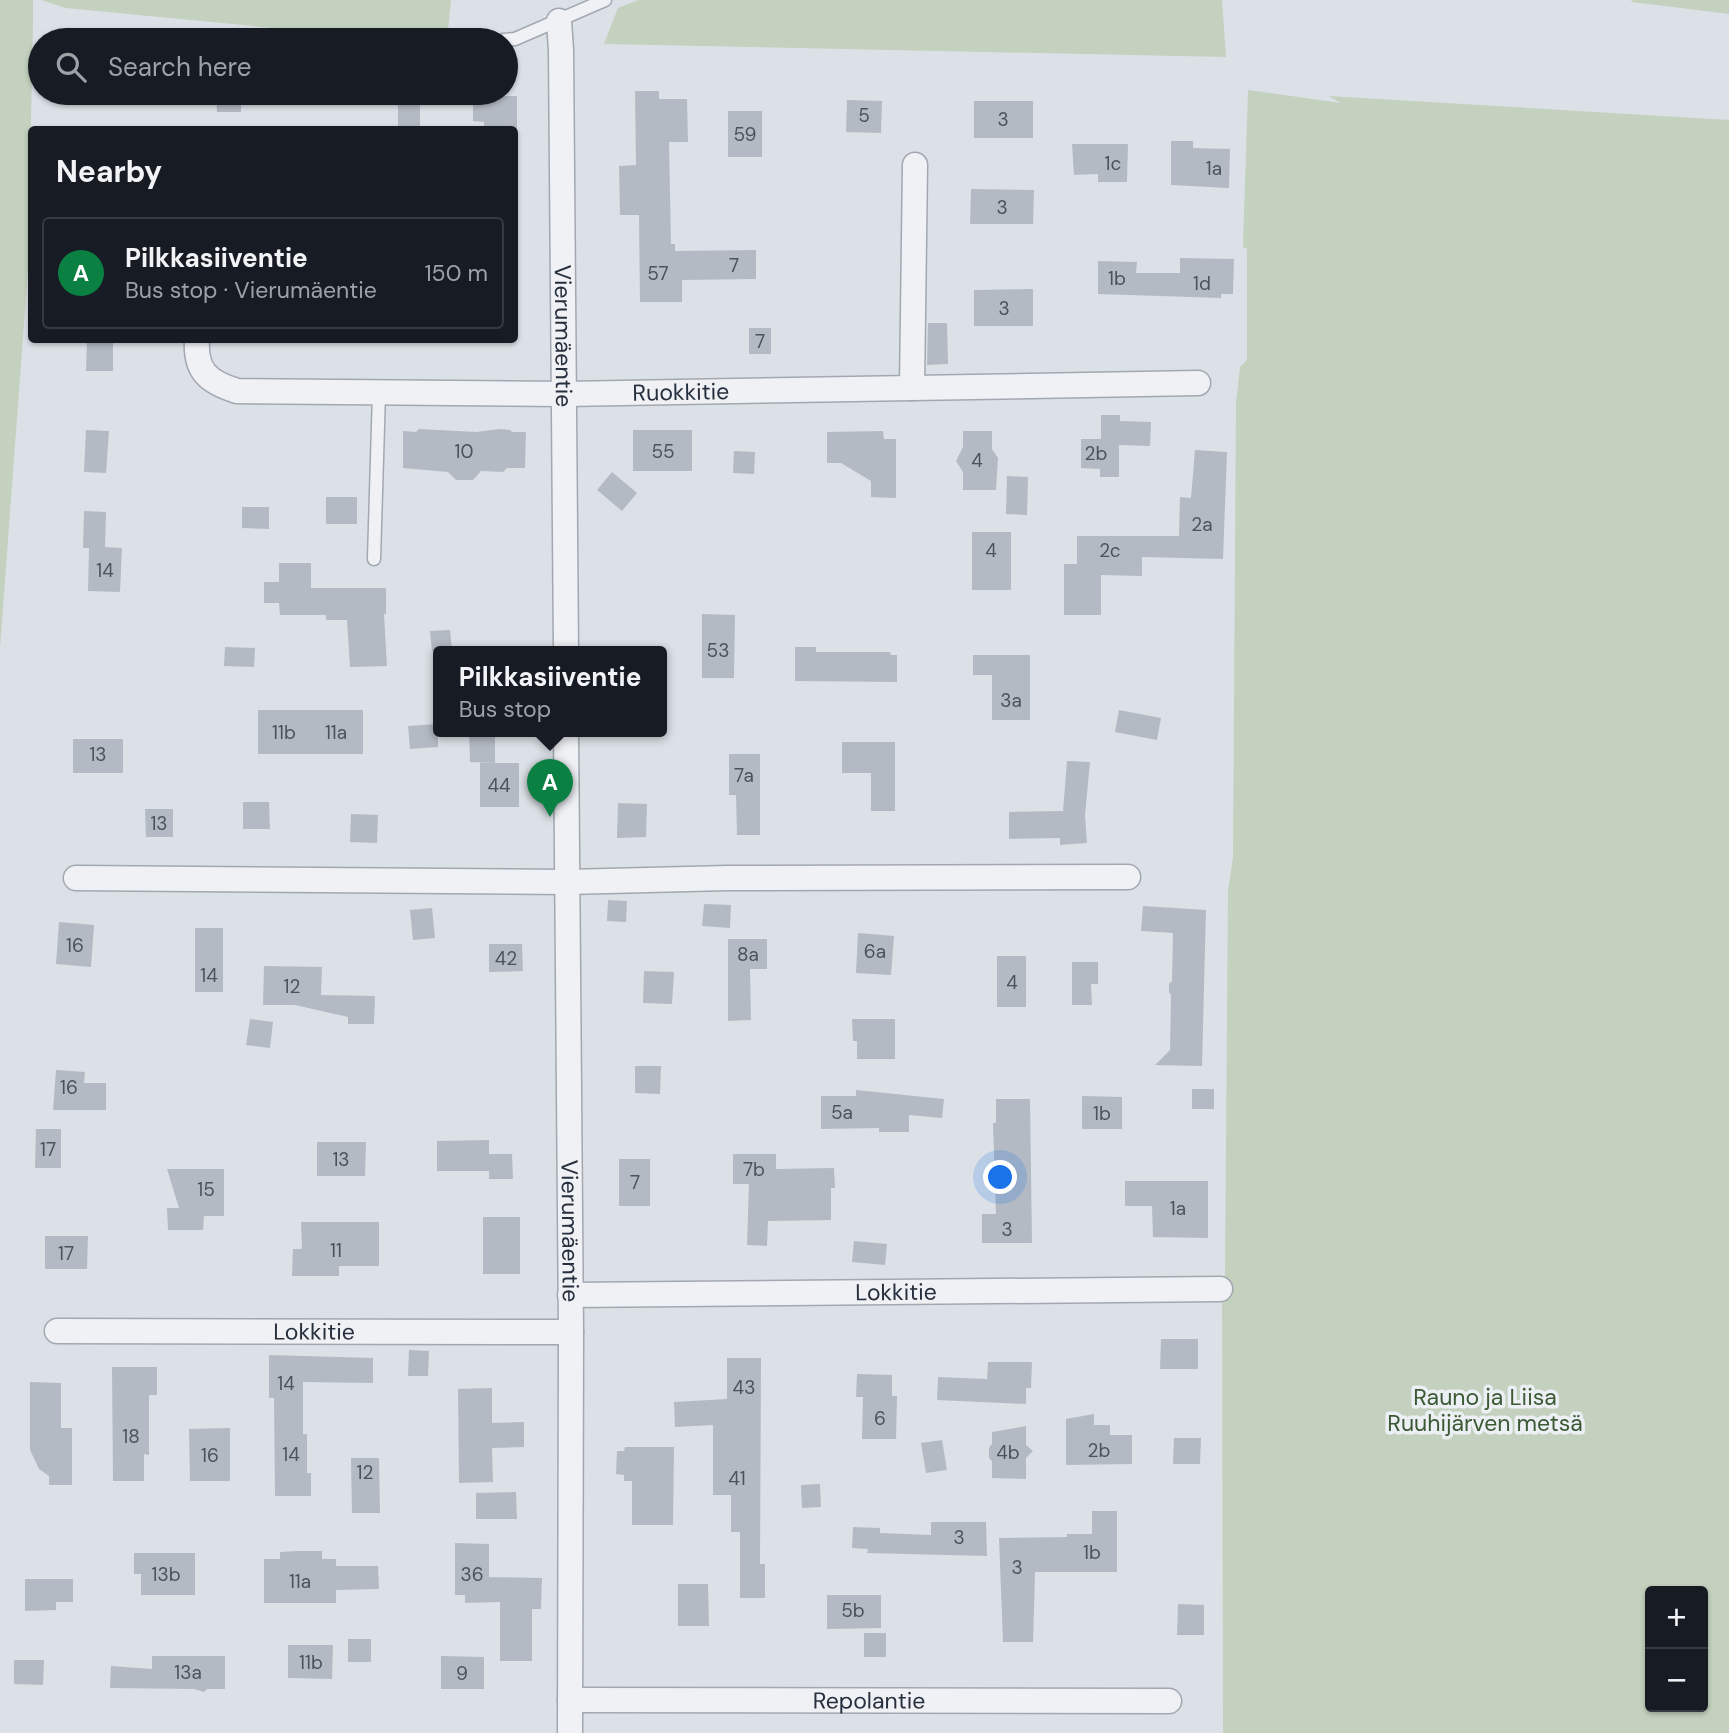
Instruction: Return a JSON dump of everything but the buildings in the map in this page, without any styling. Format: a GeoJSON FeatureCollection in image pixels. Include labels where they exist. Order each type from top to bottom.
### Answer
{"type":"FeatureCollection","features":[{"type":"Feature","properties":{"kind":"street","name":"Vierumäentie"},"geometry":{"type":"LineString","coordinates":[[559,20],[566,646]]}},
{"type":"Feature","properties":{"kind":"street"},"geometry":{"type":"LineString","coordinates":[[912,388],[915,165]]}},
{"type":"Feature","properties":{"kind":"street","name":"Ruokkitie"},"geometry":{"type":"LineString","coordinates":[[197,343],[196,358],[209,379],[237,391],[565,394],[1198,383]]}},
{"type":"Feature","properties":{"kind":"street","name":"Vierumäentie"},"geometry":{"type":"LineString","coordinates":[[566,737],[571,1332],[570,1733]]}},
{"type":"Feature","properties":{"kind":"street"},"geometry":{"type":"LineString","coordinates":[[76,878],[567,882],[728,878],[1128,877]]}},
{"type":"Feature","properties":{"kind":"street","name":"Lokkitie"},"geometry":{"type":"LineString","coordinates":[[570,1294],[1220,1289]]}},
{"type":"Feature","properties":{"kind":"street","name":"Lokkitie"},"geometry":{"type":"LineString","coordinates":[[57,1331],[571,1332]]}},
{"type":"Feature","properties":{"kind":"street","name":"Repolantie"},"geometry":{"type":"LineString","coordinates":[[570,1700],[1169,1701]]}},
{"type":"Feature","properties":{"kind":"lane"},"geometry":{"type":"LineString","coordinates":[[518,38],[605,0]]}},
{"type":"Feature","properties":{"kind":"lane"},"geometry":{"type":"LineString","coordinates":[[373,559],[379,392]]}},
{"type":"Feature","properties":{"kind":"green space"},"geometry":{"type":"Polygon","coordinates":[[[0,0],[33,0],[33,28],[28,28],[28,105],[31,105],[31,126],[28,126],[28,269],[0,648],[0,0]]]}},
{"type":"Feature","properties":{"kind":"green space"},"geometry":{"type":"Polygon","coordinates":[[[41,0],[451,0],[448,28],[273,28],[66,8],[41,0]]]}},
{"type":"Feature","properties":{"kind":"green space"},"geometry":{"type":"Polygon","coordinates":[[[639,0],[1222,0],[1226,57],[604,44],[618,8],[639,0]]]}},
{"type":"Feature","properties":{"kind":"green space"},"geometry":{"type":"Polygon","coordinates":[[[1631,0],[1729,0],[1729,14],[1632,2],[1631,0]]]}},
{"type":"Feature","properties":{"kind":"green space","name":"Rauno ja Liisa Ruuhijärven metsä"},"geometry":{"type":"Polygon","coordinates":[[[1248,90],[1341,103],[1328,96],[1729,120],[1729,1733],[1223,1733],[1222,1303],[1225,1273],[1228,891],[1233,857],[1236,404],[1240,367],[1247,360],[1247,249],[1243,247],[1248,90]]]}},
{"type":"Feature","properties":{"kind":"place","name":"Pilkkasiiventie"},"geometry":{"type":"Point","coordinates":[550,817]}}]}
